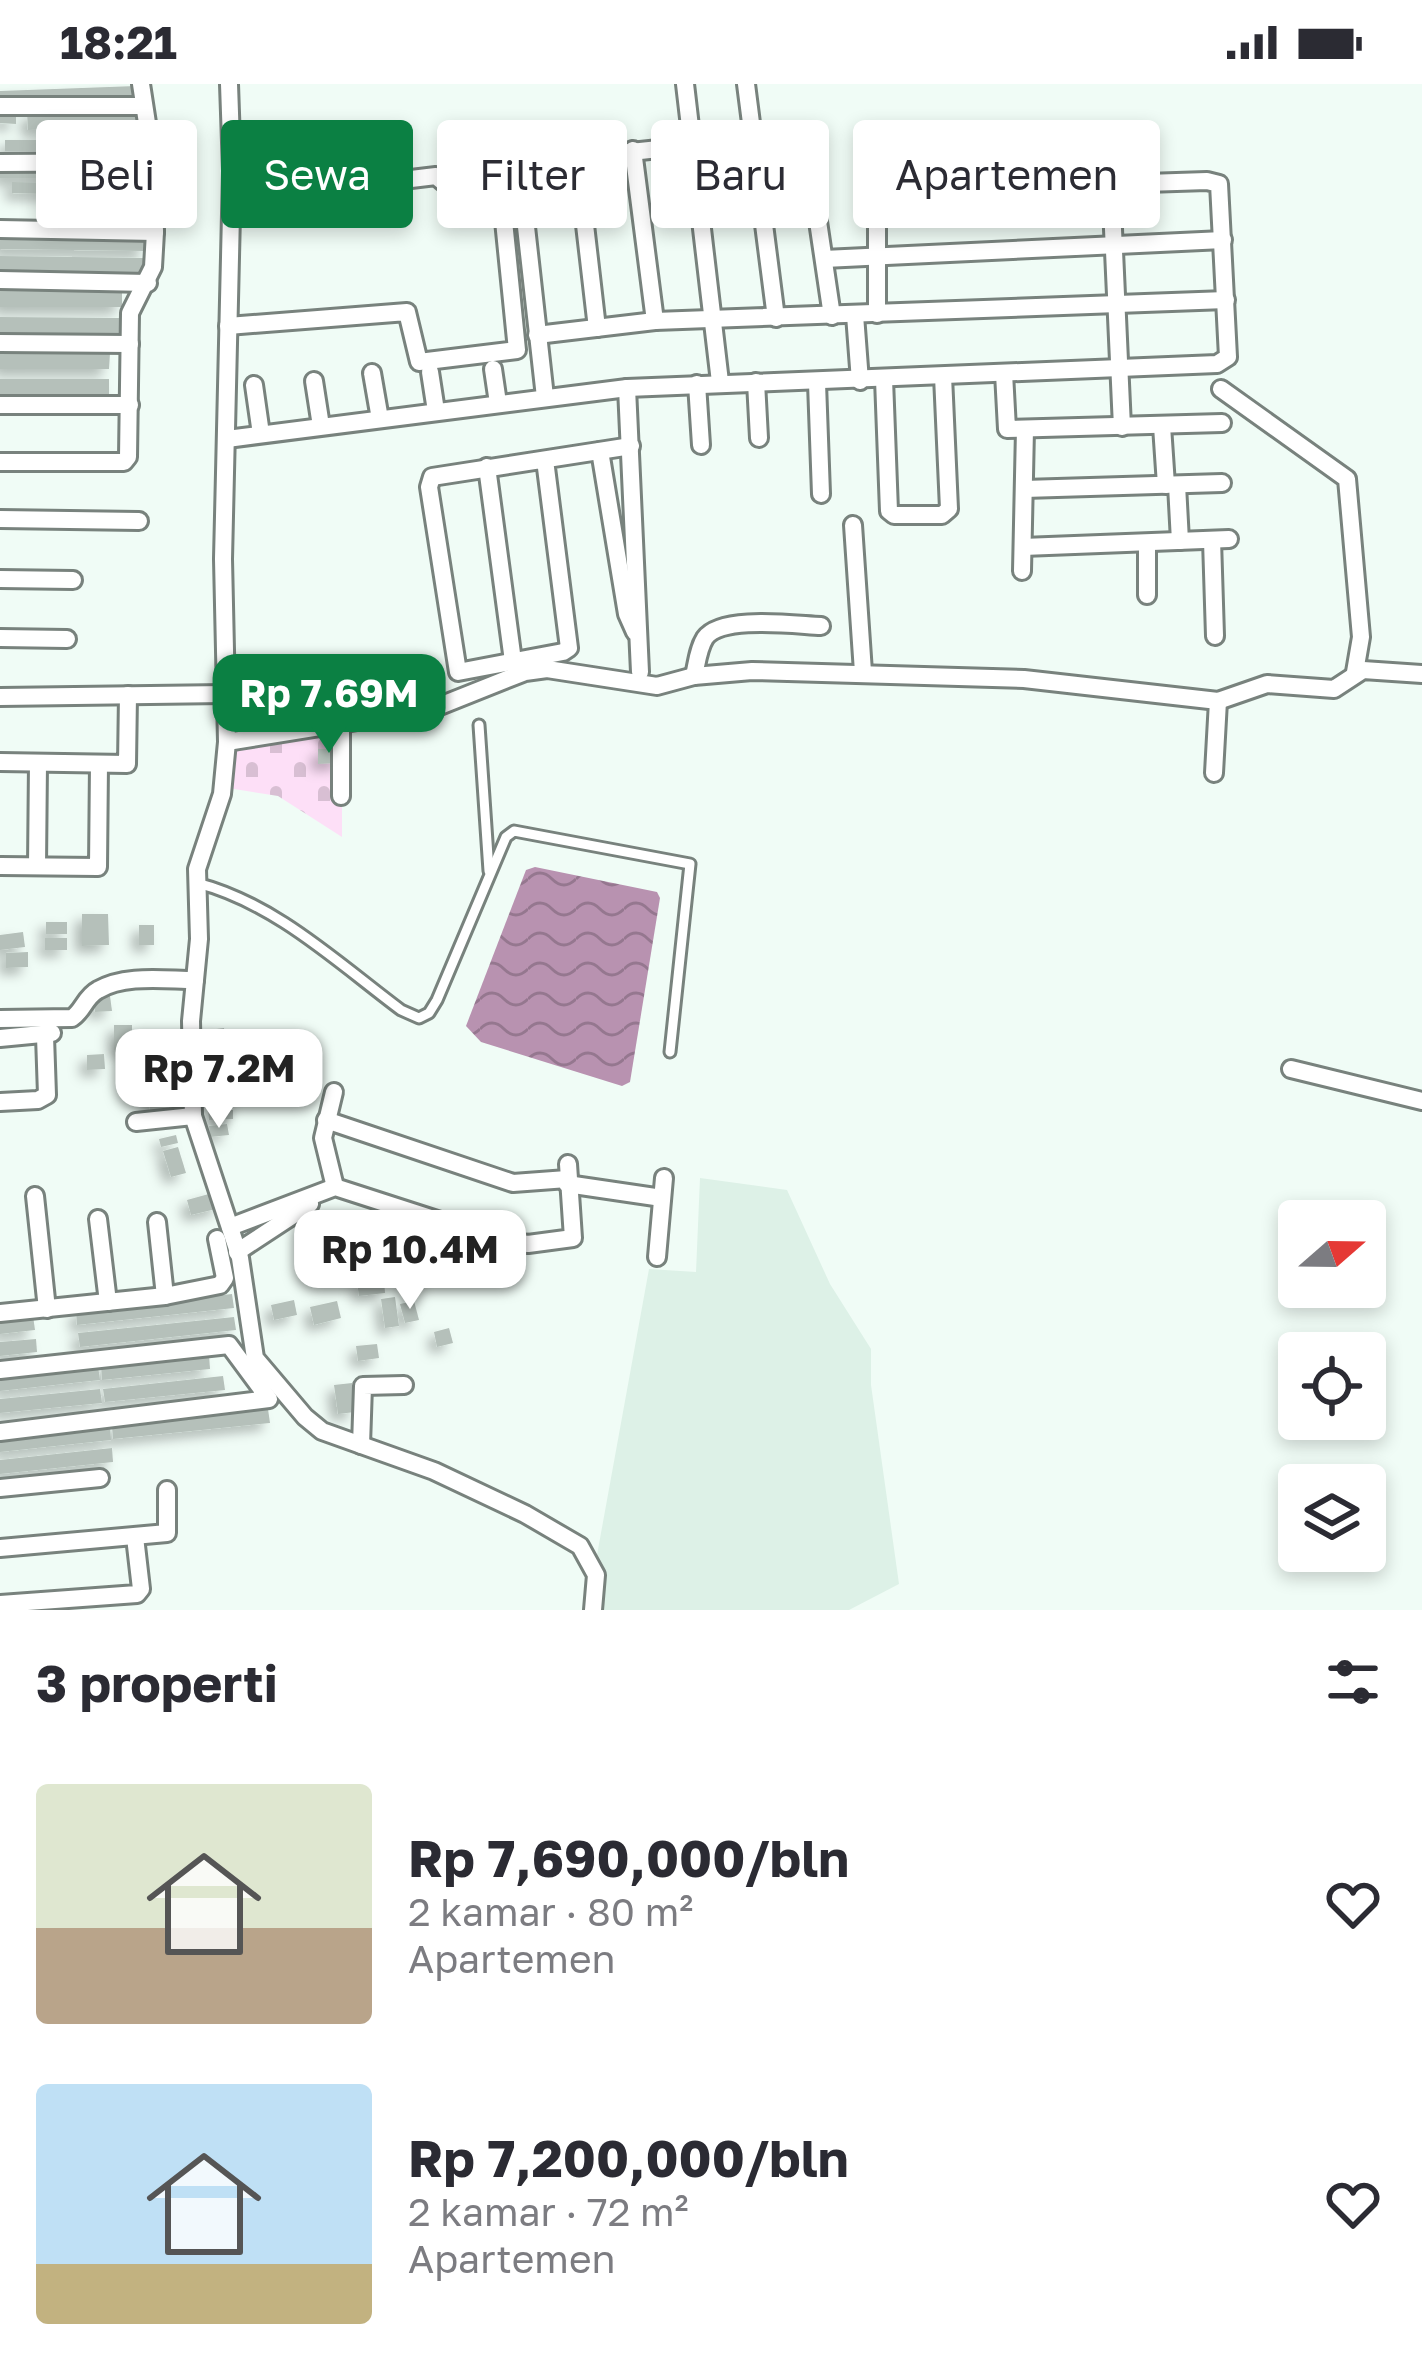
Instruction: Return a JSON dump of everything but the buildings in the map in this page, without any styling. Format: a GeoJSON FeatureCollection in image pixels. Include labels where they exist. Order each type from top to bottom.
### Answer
{"type":"FeatureCollection","features":[{"type":"Feature","properties":{"kind":"street"},"geometry":{"type":"LineString","coordinates":[[140,84],[146,120]]}},
{"type":"Feature","properties":{"kind":"street"},"geometry":{"type":"LineString","coordinates":[[0,1313],[165,1296],[223,1283],[223,1233],[193,1116],[191,1021],[200,860],[222,794],[227,742],[223,559],[230,84]]}},
{"type":"Feature","properties":{"kind":"street"},"geometry":{"type":"LineString","coordinates":[[686,84],[691,120]]}},
{"type":"Feature","properties":{"kind":"street"},"geometry":{"type":"LineString","coordinates":[[746,84],[750,120]]}},
{"type":"Feature","properties":{"kind":"street"},"geometry":{"type":"LineString","coordinates":[[0,106],[143,106]]}},
{"type":"Feature","properties":{"kind":"street"},"geometry":{"type":"LineString","coordinates":[[627,151],[651,148]]}},
{"type":"Feature","properties":{"kind":"street"},"geometry":{"type":"LineString","coordinates":[[633,150],[655,321]]}},
{"type":"Feature","properties":{"kind":"street"},"geometry":{"type":"LineString","coordinates":[[0,163],[36,163]]}},
{"type":"Feature","properties":{"kind":"street"},"geometry":{"type":"LineString","coordinates":[[228,326],[407,312],[419,362],[517,350],[502,201],[494,195],[460,196],[436,176],[413,179]]}},
{"type":"Feature","properties":{"kind":"street"},"geometry":{"type":"LineString","coordinates":[[227,439],[627,388],[1222,363],[1228,357],[1219,184],[1160,183]]}},
{"type":"Feature","properties":{"kind":"street"},"geometry":{"type":"LineString","coordinates":[[0,462],[124,462],[130,450],[130,314],[153,267],[154,228]]}},
{"type":"Feature","properties":{"kind":"street"},"geometry":{"type":"LineString","coordinates":[[526,228],[545,397]]}},
{"type":"Feature","properties":{"kind":"street"},"geometry":{"type":"LineString","coordinates":[[585,228],[597,328]]}},
{"type":"Feature","properties":{"kind":"street"},"geometry":{"type":"LineString","coordinates":[[704,228],[720,382]]}},
{"type":"Feature","properties":{"kind":"street"},"geometry":{"type":"LineString","coordinates":[[765,228],[776,318]]}},
{"type":"Feature","properties":{"kind":"street"},"geometry":{"type":"LineString","coordinates":[[820,228],[832,316]]}},
{"type":"Feature","properties":{"kind":"street"},"geometry":{"type":"LineString","coordinates":[[878,228],[878,314]]}},
{"type":"Feature","properties":{"kind":"street"},"geometry":{"type":"LineString","coordinates":[[1113,228],[1122,428]]}},
{"type":"Feature","properties":{"kind":"street"},"geometry":{"type":"LineString","coordinates":[[0,229],[154,232]]}},
{"type":"Feature","properties":{"kind":"street"},"geometry":{"type":"LineString","coordinates":[[824,259],[1223,240]]}},
{"type":"Feature","properties":{"kind":"street"},"geometry":{"type":"LineString","coordinates":[[0,280],[148,284]]}},
{"type":"Feature","properties":{"kind":"street"},"geometry":{"type":"LineString","coordinates":[[537,335],[714,318],[1226,300]]}},
{"type":"Feature","properties":{"kind":"street"},"geometry":{"type":"LineString","coordinates":[[855,315],[860,381]]}},
{"type":"Feature","properties":{"kind":"street"},"geometry":{"type":"LineString","coordinates":[[0,343],[130,344]]}},
{"type":"Feature","properties":{"kind":"street"},"geometry":{"type":"LineString","coordinates":[[493,368],[498,403]]}},
{"type":"Feature","properties":{"kind":"street"},"geometry":{"type":"LineString","coordinates":[[430,372],[436,411]]}},
{"type":"Feature","properties":{"kind":"street"},"geometry":{"type":"LineString","coordinates":[[372,373],[380,418]]}},
{"type":"Feature","properties":{"kind":"street"},"geometry":{"type":"LineString","coordinates":[[1004,374],[1006,429],[1222,423]]}},
{"type":"Feature","properties":{"kind":"street"},"geometry":{"type":"LineString","coordinates":[[884,380],[889,511],[894,515],[942,514],[949,509],[944,376]]}},
{"type":"Feature","properties":{"kind":"street"},"geometry":{"type":"LineString","coordinates":[[314,381],[321,426]]}},
{"type":"Feature","properties":{"kind":"street"},"geometry":{"type":"LineString","coordinates":[[756,382],[758,438]]}},
{"type":"Feature","properties":{"kind":"street"},"geometry":{"type":"LineString","coordinates":[[817,383],[821,494]]}},
{"type":"Feature","properties":{"kind":"street"},"geometry":{"type":"LineString","coordinates":[[697,384],[700,445]]}},
{"type":"Feature","properties":{"kind":"street"},"geometry":{"type":"LineString","coordinates":[[254,385],[261,434]]}},
{"type":"Feature","properties":{"kind":"street"},"geometry":{"type":"LineString","coordinates":[[627,388],[640,672]]}},
{"type":"Feature","properties":{"kind":"street"},"geometry":{"type":"LineString","coordinates":[[227,742],[432,709],[525,671],[547,669],[657,686],[694,676],[752,671],[1024,679],[1217,701],[1267,685],[1334,689],[1354,672],[1361,637],[1348,479],[1221,389]]}},
{"type":"Feature","properties":{"kind":"street"},"geometry":{"type":"LineString","coordinates":[[0,405],[130,405]]}},
{"type":"Feature","properties":{"kind":"street"},"geometry":{"type":"LineString","coordinates":[[1162,426],[1180,541]]}},
{"type":"Feature","properties":{"kind":"street"},"geometry":{"type":"LineString","coordinates":[[1022,571],[1025,429]]}},
{"type":"Feature","properties":{"kind":"street"},"geometry":{"type":"LineString","coordinates":[[545,460],[569,648],[464,673],[454,665],[429,487],[432,477],[631,446]]}},
{"type":"Feature","properties":{"kind":"street"},"geometry":{"type":"LineString","coordinates":[[599,451],[626,614],[639,640]]}},
{"type":"Feature","properties":{"kind":"street"},"geometry":{"type":"LineString","coordinates":[[487,467],[513,661]]}},
{"type":"Feature","properties":{"kind":"street"},"geometry":{"type":"LineString","coordinates":[[1024,489],[1222,483]]}},
{"type":"Feature","properties":{"kind":"street"},"geometry":{"type":"LineString","coordinates":[[0,519],[139,521]]}},
{"type":"Feature","properties":{"kind":"street"},"geometry":{"type":"LineString","coordinates":[[853,525],[863,672]]}},
{"type":"Feature","properties":{"kind":"street"},"geometry":{"type":"LineString","coordinates":[[1023,547],[1221,540],[1215,636]]}},
{"type":"Feature","properties":{"kind":"street"},"geometry":{"type":"LineString","coordinates":[[1147,543],[1147,595]]}},
{"type":"Feature","properties":{"kind":"street"},"geometry":{"type":"LineString","coordinates":[[0,579],[73,580]]}},
{"type":"Feature","properties":{"kind":"street"},"geometry":{"type":"LineString","coordinates":[[694,676],[704,639],[713,630],[755,624],[821,626]]}},
{"type":"Feature","properties":{"kind":"street"},"geometry":{"type":"LineString","coordinates":[[0,638],[67,639]]}},
{"type":"Feature","properties":{"kind":"street"},"geometry":{"type":"LineString","coordinates":[[1354,672],[1422,674]]}},
{"type":"Feature","properties":{"kind":"street"},"geometry":{"type":"LineString","coordinates":[[0,762],[127,764],[128,694]]}},
{"type":"Feature","properties":{"kind":"street"},"geometry":{"type":"LineString","coordinates":[[0,697],[225,694]]}},
{"type":"Feature","properties":{"kind":"street"},"geometry":{"type":"LineString","coordinates":[[1214,773],[1217,701]]}},
{"type":"Feature","properties":{"kind":"street"},"geometry":{"type":"LineString","coordinates":[[341,727],[341,796]]}},
{"type":"Feature","properties":{"kind":"street"},"geometry":{"type":"LineString","coordinates":[[37,866],[38,763]]}},
{"type":"Feature","properties":{"kind":"street"},"geometry":{"type":"LineString","coordinates":[[0,866],[98,867],[99,764]]}},
{"type":"Feature","properties":{"kind":"street"},"geometry":{"type":"LineString","coordinates":[[0,1019],[76,1018],[91,994],[118,982],[195,980]]}},
{"type":"Feature","properties":{"kind":"street"},"geometry":{"type":"LineString","coordinates":[[0,1038],[45,1036],[64,1018]]}},
{"type":"Feature","properties":{"kind":"street"},"geometry":{"type":"LineString","coordinates":[[0,1102],[38,1100],[47,1095],[45,1036]]}},
{"type":"Feature","properties":{"kind":"street"},"geometry":{"type":"LineString","coordinates":[[1291,1069],[1422,1101]]}},
{"type":"Feature","properties":{"kind":"street"},"geometry":{"type":"LineString","coordinates":[[334,1091],[326,1120],[325,1154],[335,1187]]}},
{"type":"Feature","properties":{"kind":"street"},"geometry":{"type":"LineString","coordinates":[[136,1123],[193,1116]]}},
{"type":"Feature","properties":{"kind":"street"},"geometry":{"type":"LineString","coordinates":[[326,1120],[513,1183],[567,1176],[662,1198]]}},
{"type":"Feature","properties":{"kind":"street"},"geometry":{"type":"LineString","coordinates":[[223,1233],[335,1187],[499,1240],[528,1244],[573,1238],[567,1176]]}},
{"type":"Feature","properties":{"kind":"street"},"geometry":{"type":"LineString","coordinates":[[657,1257],[664,1178]]}},
{"type":"Feature","properties":{"kind":"street"},"geometry":{"type":"LineString","coordinates":[[237,1252],[335,1187]]}},
{"type":"Feature","properties":{"kind":"street"},"geometry":{"type":"LineString","coordinates":[[35,1196],[46,1309]]}},
{"type":"Feature","properties":{"kind":"street"},"geometry":{"type":"LineString","coordinates":[[98,1220],[108,1302]]}},
{"type":"Feature","properties":{"kind":"street"},"geometry":{"type":"LineString","coordinates":[[158,1222],[165,1296]]}},
{"type":"Feature","properties":{"kind":"street"},"geometry":{"type":"LineString","coordinates":[[223,1233],[237,1252],[255,1358],[313,1424],[342,1441],[434,1471],[580,1546],[596,1575],[592,1610]]}},
{"type":"Feature","properties":{"kind":"street"},"geometry":{"type":"LineString","coordinates":[[0,1370],[229,1345],[269,1399],[0,1432]]}},
{"type":"Feature","properties":{"kind":"street"},"geometry":{"type":"LineString","coordinates":[[361,1445],[362,1386],[404,1384]]}},
{"type":"Feature","properties":{"kind":"street"},"geometry":{"type":"LineString","coordinates":[[0,1488],[100,1478]]}},
{"type":"Feature","properties":{"kind":"street"},"geometry":{"type":"LineString","coordinates":[[0,1548],[169,1531],[167,1490]]}},
{"type":"Feature","properties":{"kind":"street"},"geometry":{"type":"LineString","coordinates":[[0,1604],[137,1594],[141,1588],[135,1537]]}},
{"type":"Feature","properties":{"kind":"lane"},"geometry":{"type":"LineString","coordinates":[[479,725],[489,877]]}},
{"type":"Feature","properties":{"kind":"lane"},"geometry":{"type":"LineString","coordinates":[[197,884],[245,899],[271,914],[401,1010],[419,1018],[437,1000],[506,837],[514,831],[690,864],[670,1052]]}},
{"type":"Feature","properties":{"kind":"shaded area"},"geometry":{"type":"Polygon","coordinates":[[[700,1178],[787,1190],[830,1284],[871,1349],[871,1385],[899,1584],[849,1610],[587,1610],[649,1269],[696,1272],[700,1178]]]}},
{"type":"Feature","properties":{"kind":"green space"},"geometry":{"type":"Polygon","coordinates":[[[342,723],[342,837],[278,796],[228,788],[229,739],[342,723]]]}},
{"type":"Feature","properties":{"kind":"water"},"geometry":{"type":"Polygon","coordinates":[[[535,867],[657,892],[660,898],[630,1082],[622,1086],[481,1042],[466,1026],[526,870],[535,867]]]}}]}
